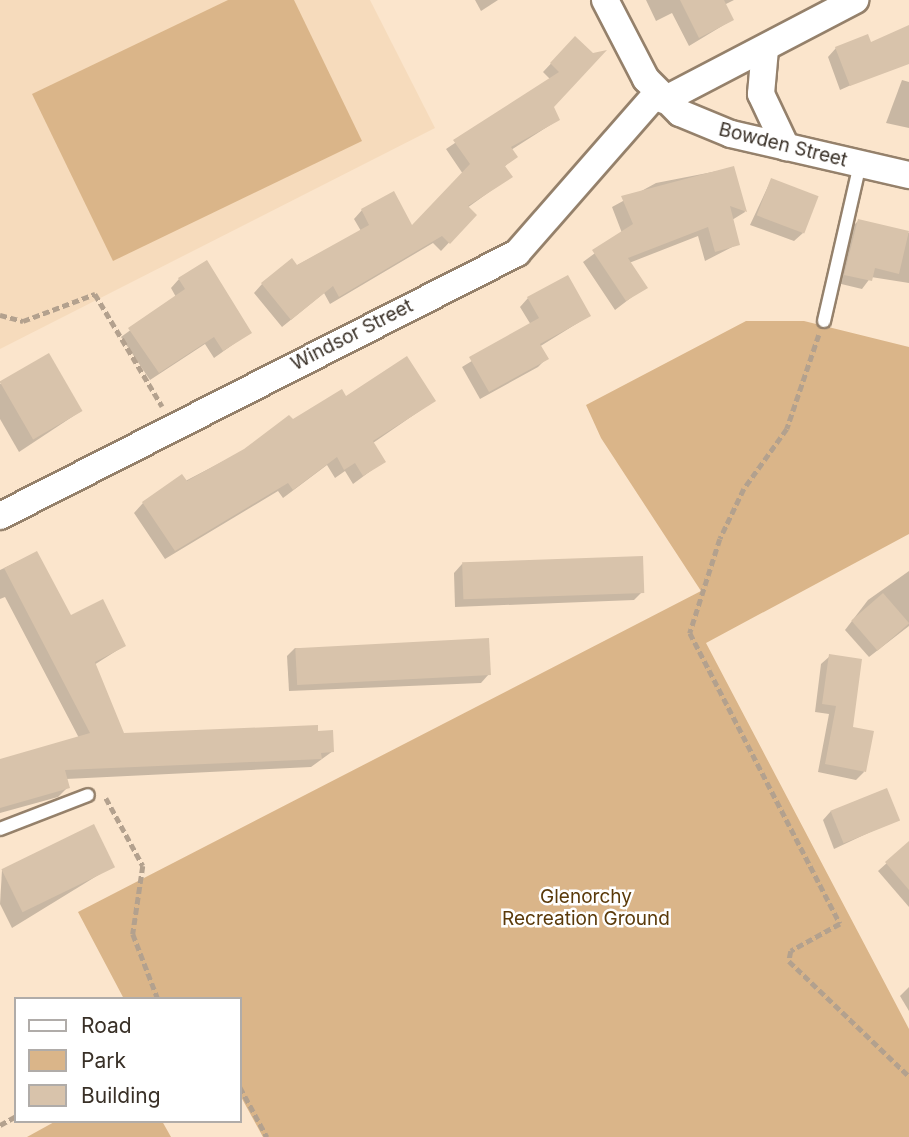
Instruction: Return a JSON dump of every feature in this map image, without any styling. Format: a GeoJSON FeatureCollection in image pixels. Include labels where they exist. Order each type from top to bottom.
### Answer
{"type":"FeatureCollection","features":[{"type":"Feature","properties":{"kind":"street"},"geometry":{"type":"LineString","coordinates":[[605,0],[660,97]]}},
{"type":"Feature","properties":{"kind":"street","name":"Windsor Street"},"geometry":{"type":"LineString","coordinates":[[0,516],[173,425],[517,253],[660,97],[765,49],[855,0]]}},
{"type":"Feature","properties":{"kind":"street"},"geometry":{"type":"LineString","coordinates":[[765,49],[761,94],[786,146]]}},
{"type":"Feature","properties":{"kind":"street","name":"Bowden Street"},"geometry":{"type":"LineString","coordinates":[[660,97],[703,125],[909,175]]}},
{"type":"Feature","properties":{"kind":"lane"},"geometry":{"type":"LineString","coordinates":[[824,321],[860,164]]}},
{"type":"Feature","properties":{"kind":"lane"},"geometry":{"type":"LineString","coordinates":[[0,830],[89,795]]}},
{"type":"Feature","properties":{"kind":"path"},"geometry":{"type":"LineString","coordinates":[[0,315],[23,321],[95,294],[173,425]]}},
{"type":"Feature","properties":{"kind":"path"},"geometry":{"type":"LineString","coordinates":[[824,321],[787,429],[744,489],[719,539],[690,633],[840,924],[791,951],[789,961],[909,1076]]}},
{"type":"Feature","properties":{"kind":"path"},"geometry":{"type":"LineString","coordinates":[[89,795],[100,788],[144,866],[133,934],[157,997]]}},
{"type":"Feature","properties":{"kind":"path"},"geometry":{"type":"LineString","coordinates":[[242,1091],[267,1137]]}},
{"type":"Feature","properties":{"kind":"shaded area"},"geometry":{"type":"Polygon","coordinates":[[[0,0],[370,0],[435,128],[0,349],[0,0]]]}},
{"type":"Feature","properties":{"kind":"green space"},"geometry":{"type":"Polygon","coordinates":[[[228,0],[294,0],[362,141],[113,261],[32,94],[228,0]]]}},
{"type":"Feature","properties":{"kind":"green space","name":"Glenorchy Recreation Ground"},"geometry":{"type":"Polygon","coordinates":[[[746,321],[804,321],[909,347],[909,534],[706,643],[909,1029],[909,1137],[263,1137],[242,1099],[242,997],[123,997],[78,912],[701,591],[601,438],[586,405],[746,321]]]}},
{"type":"Feature","properties":{"kind":"green space"},"geometry":{"type":"Polygon","coordinates":[[[52,1123],[163,1123],[171,1137],[27,1137],[52,1123]]]}},
{"type":"Feature","properties":{"kind":"building"},"geometry":{"type":"Polygon","coordinates":[[[680,0],[724,0],[734,20],[699,38],[680,0]]]}},
{"type":"Feature","properties":{"kind":"building"},"geometry":{"type":"Polygon","coordinates":[[[909,25],[909,64],[850,86],[835,47],[868,34],[871,42],[909,25]]]}},
{"type":"Feature","properties":{"kind":"building"},"geometry":{"type":"Polygon","coordinates":[[[575,36],[593,53],[607,50],[554,107],[560,120],[511,147],[518,157],[505,166],[513,177],[468,206],[477,215],[450,244],[442,236],[339,297],[333,286],[291,320],[261,283],[292,258],[297,265],[369,225],[361,209],[394,191],[412,225],[470,164],[453,140],[559,72],[550,63],[575,36]]]}},
{"type":"Feature","properties":{"kind":"building"},"geometry":{"type":"Polygon","coordinates":[[[734,166],[747,212],[730,206],[740,245],[715,252],[708,227],[628,258],[648,288],[626,301],[592,250],[633,224],[621,196],[734,166]]]}},
{"type":"Feature","properties":{"kind":"building"},"geometry":{"type":"Polygon","coordinates":[[[771,178],[819,196],[804,234],[757,215],[771,178]]]}},
{"type":"Feature","properties":{"kind":"building"},"geometry":{"type":"Polygon","coordinates":[[[858,219],[909,231],[899,274],[875,268],[872,281],[844,275],[858,219]]]}},
{"type":"Feature","properties":{"kind":"building"},"geometry":{"type":"Polygon","coordinates":[[[207,260],[252,333],[223,351],[214,337],[159,373],[128,328],[185,289],[178,278],[207,260]]]}},
{"type":"Feature","properties":{"kind":"building"},"geometry":{"type":"Polygon","coordinates":[[[568,275],[591,316],[540,344],[549,359],[489,392],[469,357],[539,318],[527,297],[568,275]]]}},
{"type":"Feature","properties":{"kind":"building"},"geometry":{"type":"Polygon","coordinates":[[[49,353],[82,411],[33,440],[0,381],[49,353]]]}},
{"type":"Feature","properties":{"kind":"building"},"geometry":{"type":"Polygon","coordinates":[[[407,356],[436,401],[373,441],[386,462],[363,476],[355,463],[344,470],[337,457],[293,490],[288,483],[175,551],[142,502],[182,474],[187,481],[244,449],[289,415],[293,419],[342,389],[346,396],[407,356]]]}},
{"type":"Feature","properties":{"kind":"building"},"geometry":{"type":"Polygon","coordinates":[[[37,551],[71,615],[103,599],[126,646],[95,662],[124,733],[318,725],[318,731],[333,730],[334,752],[321,753],[322,759],[65,770],[70,788],[0,808],[0,759],[90,733],[4,568],[37,551]]]}},
{"type":"Feature","properties":{"kind":"building"},"geometry":{"type":"Polygon","coordinates":[[[643,556],[644,593],[463,599],[462,562],[643,556]]]}},
{"type":"Feature","properties":{"kind":"building"},"geometry":{"type":"Polygon","coordinates":[[[883,593],[909,623],[878,651],[851,621],[883,593]]]}},
{"type":"Feature","properties":{"kind":"building"},"geometry":{"type":"Polygon","coordinates":[[[489,638],[491,675],[297,685],[295,648],[489,638]]]}},
{"type":"Feature","properties":{"kind":"building"},"geometry":{"type":"Polygon","coordinates":[[[829,654],[862,659],[853,727],[874,731],[866,772],[825,764],[836,706],[822,704],[829,654]]]}},
{"type":"Feature","properties":{"kind":"building"},"geometry":{"type":"Polygon","coordinates":[[[887,788],[900,820],[844,843],[830,811],[887,788]]]}},
{"type":"Feature","properties":{"kind":"building"},"geometry":{"type":"Polygon","coordinates":[[[94,824],[115,867],[22,912],[1,869],[94,824]]]}},
{"type":"Feature","properties":{"kind":"building"},"geometry":{"type":"Polygon","coordinates":[[[909,841],[909,890],[885,862],[909,841]]]}}]}
